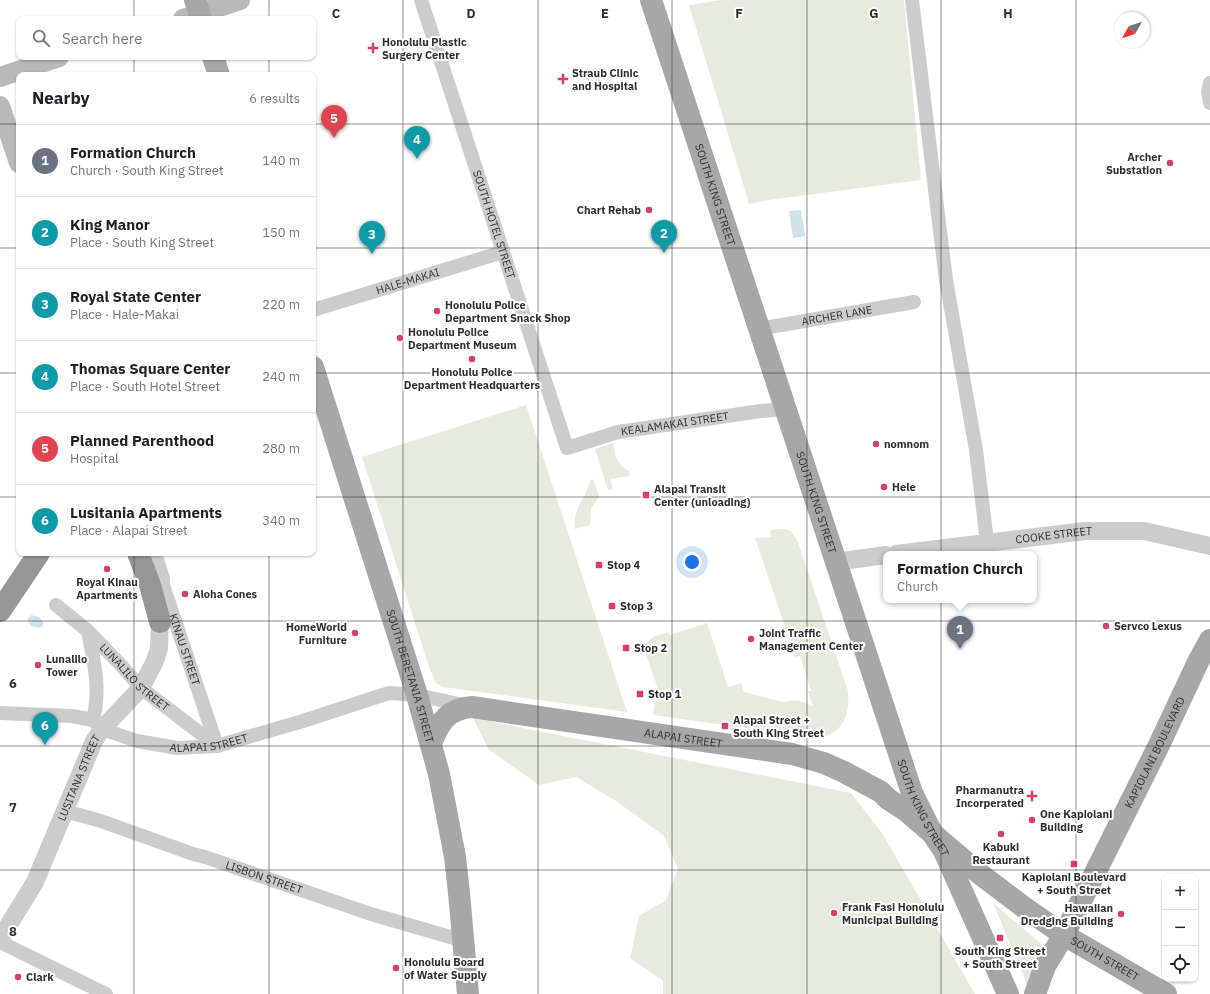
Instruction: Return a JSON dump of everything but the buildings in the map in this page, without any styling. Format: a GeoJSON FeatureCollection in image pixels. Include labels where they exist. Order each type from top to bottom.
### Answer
{"type":"FeatureCollection","features":[{"type":"Feature","properties":{"kind":"highway"},"geometry":{"type":"LineString","coordinates":[[0,611],[37,556]]}},
{"type":"Feature","properties":{"kind":"highway"},"geometry":{"type":"LineString","coordinates":[[139,556],[150,585],[160,622]]}},
{"type":"Feature","properties":{"kind":"main road"},"geometry":{"type":"LineString","coordinates":[[194,13],[240,0]]}},
{"type":"Feature","properties":{"kind":"main road","name":"SOUTH KING STREET"},"geometry":{"type":"LineString","coordinates":[[650,0],[914,799],[932,833],[944,851],[1008,994]]}},
{"type":"Feature","properties":{"kind":"main road"},"geometry":{"type":"LineString","coordinates":[[0,77],[50,60]]}},
{"type":"Feature","properties":{"kind":"main road"},"geometry":{"type":"LineString","coordinates":[[214,60],[218,72]]}},
{"type":"Feature","properties":{"kind":"main road"},"geometry":{"type":"LineString","coordinates":[[0,106],[16,155]]}},
{"type":"Feature","properties":{"kind":"main road","name":"SOUTH BERETANIA STREET"},"geometry":{"type":"LineString","coordinates":[[316,376],[417,695],[439,774],[455,857],[468,994]]}},
{"type":"Feature","properties":{"kind":"main road","name":"KAPIOLANI BOULEVARD"},"geometry":{"type":"LineString","coordinates":[[1035,994],[1045,966],[1064,935],[1210,640]]}},
{"type":"Feature","properties":{"kind":"main road","name":"ALAPAI STREET"},"geometry":{"type":"LineString","coordinates":[[431,743],[437,729],[446,717],[458,709],[472,707],[792,754],[824,763],[881,792],[932,833]]}},
{"type":"Feature","properties":{"kind":"main road","name":"SOUTH STREET"},"geometry":{"type":"LineString","coordinates":[[932,833],[980,874],[1064,935],[1166,994]]}},
{"type":"Feature","properties":{"kind":"street","name":"SOUTH HOTEL STREET"},"geometry":{"type":"LineString","coordinates":[[421,0],[567,448]]}},
{"type":"Feature","properties":{"kind":"street"},"geometry":{"type":"LineString","coordinates":[[912,0],[946,280],[976,450],[987,542]]}},
{"type":"Feature","properties":{"kind":"street","name":"HALE-MAKAI"},"geometry":{"type":"LineString","coordinates":[[316,309],[502,252]]}},
{"type":"Feature","properties":{"kind":"street","name":"ARCHER LANE"},"geometry":{"type":"LineString","coordinates":[[758,329],[785,323],[914,302]]}},
{"type":"Feature","properties":{"kind":"street","name":"KEALAMAKAI STREET"},"geometry":{"type":"LineString","coordinates":[[567,448],[618,432],[761,410],[785,409]]}},
{"type":"Feature","properties":{"kind":"street","name":"COOKE STREET"},"geometry":{"type":"LineString","coordinates":[[919,551],[1085,531],[1144,531],[1210,546]]}},
{"type":"Feature","properties":{"kind":"street"},"geometry":{"type":"LineString","coordinates":[[835,562],[883,555]]}},
{"type":"Feature","properties":{"kind":"street","name":"KINAU STREET"},"geometry":{"type":"LineString","coordinates":[[154,556],[216,746]]}},
{"type":"Feature","properties":{"kind":"street","name":"LUSITANA STREET"},"geometry":{"type":"LineString","coordinates":[[0,941],[35,882],[66,811],[94,741],[98,725],[140,688],[155,661],[158,648],[160,622],[161,579]]}},
{"type":"Feature","properties":{"kind":"street","name":"LUNALILO STREET"},"geometry":{"type":"LineString","coordinates":[[56,605],[88,631],[120,664],[140,688],[216,746]]}},
{"type":"Feature","properties":{"kind":"street"},"geometry":{"type":"LineString","coordinates":[[88,631],[96,672],[96,707],[98,725]]}},
{"type":"Feature","properties":{"kind":"street"},"geometry":{"type":"LineString","coordinates":[[96,672],[110,664],[120,664]]}},
{"type":"Feature","properties":{"kind":"street","name":"ALAPAI STREET"},"geometry":{"type":"LineString","coordinates":[[0,713],[72,716],[137,741],[177,748],[216,746],[310,719],[389,693],[417,695],[472,707]]}},
{"type":"Feature","properties":{"kind":"street","name":"LISBON STREET"},"geometry":{"type":"LineString","coordinates":[[66,811],[101,821],[193,854],[371,914],[464,941]]}},
{"type":"Feature","properties":{"kind":"street"},"geometry":{"type":"LineString","coordinates":[[0,941],[106,994]]}},
{"type":"Feature","properties":{"kind":"shaded area"},"geometry":{"type":"Polygon","coordinates":[[[721,0],[904,0],[921,180],[749,204],[689,5],[721,0]]]}},
{"type":"Feature","properties":{"kind":"shaded area"},"geometry":{"type":"Polygon","coordinates":[[[526,405],[627,712],[443,687],[436,683],[429,667],[362,457],[526,405]]]}},
{"type":"Feature","properties":{"kind":"shaded area"},"geometry":{"type":"Polygon","coordinates":[[[613,443],[619,463],[629,471],[630,476],[610,479],[613,489],[608,490],[595,449],[613,443]]]}},
{"type":"Feature","properties":{"kind":"shaded area"},"geometry":{"type":"Polygon","coordinates":[[[593,479],[599,496],[591,509],[590,525],[575,529],[574,522],[577,510],[590,480],[593,479]]]}},
{"type":"Feature","properties":{"kind":"shaded area"},"geometry":{"type":"Polygon","coordinates":[[[783,529],[791,531],[798,542],[848,691],[848,707],[844,722],[834,732],[827,736],[818,738],[653,715],[658,689],[645,652],[647,642],[653,637],[668,632],[670,635],[707,623],[728,687],[741,683],[744,692],[783,702],[795,700],[800,701],[813,706],[808,691],[811,691],[800,656],[795,657],[755,538],[771,537],[770,530],[783,529]]]}},
{"type":"Feature","properties":{"kind":"shaded area"},"geometry":{"type":"Polygon","coordinates":[[[473,718],[851,793],[882,833],[975,994],[663,994],[663,981],[630,958],[639,916],[666,900],[678,869],[664,836],[616,801],[576,777],[539,785],[489,750],[473,718]]]}},
{"type":"Feature","properties":{"kind":"shaded area"},"geometry":{"type":"Polygon","coordinates":[[[993,903],[1045,947],[1030,984],[1026,982],[993,903]]]}},
{"type":"Feature","properties":{"kind":"water"},"geometry":{"type":"Polygon","coordinates":[[[801,210],[805,236],[793,238],[789,211],[801,210]]]}},
{"type":"Feature","properties":{"kind":"water"},"geometry":{"type":"Polygon","coordinates":[[[31,615],[39,617],[43,622],[43,626],[38,628],[31,626],[27,620],[31,615]]]}},
{"type":"Feature","properties":{"kind":"place","name":"Honolulu Plastic Surgery Center"},"geometry":{"type":"Point","coordinates":[373,48]}},
{"type":"Feature","properties":{"kind":"place","name":"Straub Clinic and Hospital"},"geometry":{"type":"Point","coordinates":[563,79]}},
{"type":"Feature","properties":{"kind":"place","name":"Planned Parenthood"},"geometry":{"type":"Point","coordinates":[334,138]}},
{"type":"Feature","properties":{"kind":"place","name":"Thomas Square Center"},"geometry":{"type":"Point","coordinates":[417,159]}},
{"type":"Feature","properties":{"kind":"place","name":"Archer Substation"},"geometry":{"type":"Point","coordinates":[1170,163]}},
{"type":"Feature","properties":{"kind":"place","name":"Chart Rehab"},"geometry":{"type":"Point","coordinates":[649,210]}},
{"type":"Feature","properties":{"kind":"place","name":"King Manor"},"geometry":{"type":"Point","coordinates":[664,253]}},
{"type":"Feature","properties":{"kind":"place","name":"Royal State Center"},"geometry":{"type":"Point","coordinates":[372,254]}},
{"type":"Feature","properties":{"kind":"place","name":"Honolulu Police Department Snack Shop"},"geometry":{"type":"Point","coordinates":[437,311]}},
{"type":"Feature","properties":{"kind":"place","name":"Honolulu Police Department Museum"},"geometry":{"type":"Point","coordinates":[400,338]}},
{"type":"Feature","properties":{"kind":"place","name":"Honolulu Police Department Headquarters"},"geometry":{"type":"Point","coordinates":[472,359]}},
{"type":"Feature","properties":{"kind":"place","name":"nomnom"},"geometry":{"type":"Point","coordinates":[876,444]}},
{"type":"Feature","properties":{"kind":"place","name":"Hele"},"geometry":{"type":"Point","coordinates":[884,487]}},
{"type":"Feature","properties":{"kind":"place","name":"Alapai Transit Center (unloading)"},"geometry":{"type":"Point","coordinates":[646,495]}},
{"type":"Feature","properties":{"kind":"place","name":"Stop 4"},"geometry":{"type":"Point","coordinates":[599,565]}},
{"type":"Feature","properties":{"kind":"place","name":"Royal Kinau Apartments"},"geometry":{"type":"Point","coordinates":[107,569]}},
{"type":"Feature","properties":{"kind":"place","name":"Aloha Cones"},"geometry":{"type":"Point","coordinates":[185,594]}},
{"type":"Feature","properties":{"kind":"place","name":"Stop 3"},"geometry":{"type":"Point","coordinates":[612,606]}},
{"type":"Feature","properties":{"kind":"place","name":"Servco Lexus"},"geometry":{"type":"Point","coordinates":[1106,626]}},
{"type":"Feature","properties":{"kind":"place","name":"HomeWorld Furniture"},"geometry":{"type":"Point","coordinates":[355,633]}},
{"type":"Feature","properties":{"kind":"place","name":"Joint Traffic Management Center"},"geometry":{"type":"Point","coordinates":[751,639]}},
{"type":"Feature","properties":{"kind":"place","name":"Stop 2"},"geometry":{"type":"Point","coordinates":[626,648]}},
{"type":"Feature","properties":{"kind":"place","name":"Formation Church"},"geometry":{"type":"Point","coordinates":[960,649]}},
{"type":"Feature","properties":{"kind":"place","name":"Lunalilo Tower"},"geometry":{"type":"Point","coordinates":[38,665]}},
{"type":"Feature","properties":{"kind":"place","name":"Stop 1"},"geometry":{"type":"Point","coordinates":[640,694]}},
{"type":"Feature","properties":{"kind":"place","name":"Alapai Street + South King Street"},"geometry":{"type":"Point","coordinates":[725,726]}},
{"type":"Feature","properties":{"kind":"place","name":"Lusitania Apartments"},"geometry":{"type":"Point","coordinates":[45,745]}},
{"type":"Feature","properties":{"kind":"place","name":"Pharmanutra Incorperated"},"geometry":{"type":"Point","coordinates":[1032,796]}},
{"type":"Feature","properties":{"kind":"place","name":"One Kapiolani Building"},"geometry":{"type":"Point","coordinates":[1032,820]}},
{"type":"Feature","properties":{"kind":"place","name":"Kabuki Restaurant"},"geometry":{"type":"Point","coordinates":[1001,834]}},
{"type":"Feature","properties":{"kind":"place","name":"Kapiolani Boulevard + South Street"},"geometry":{"type":"Point","coordinates":[1074,864]}},
{"type":"Feature","properties":{"kind":"place","name":"Frank Fasi Honolulu Municipal Building"},"geometry":{"type":"Point","coordinates":[834,913]}},
{"type":"Feature","properties":{"kind":"place","name":"Hawaiian Dredging Building"},"geometry":{"type":"Point","coordinates":[1121,914]}},
{"type":"Feature","properties":{"kind":"place","name":"South King Street + South Street"},"geometry":{"type":"Point","coordinates":[1000,938]}},
{"type":"Feature","properties":{"kind":"place","name":"Honolulu Board of Water Supply"},"geometry":{"type":"Point","coordinates":[396,968]}},
{"type":"Feature","properties":{"kind":"place","name":"Clark"},"geometry":{"type":"Point","coordinates":[18,977]}}]}
